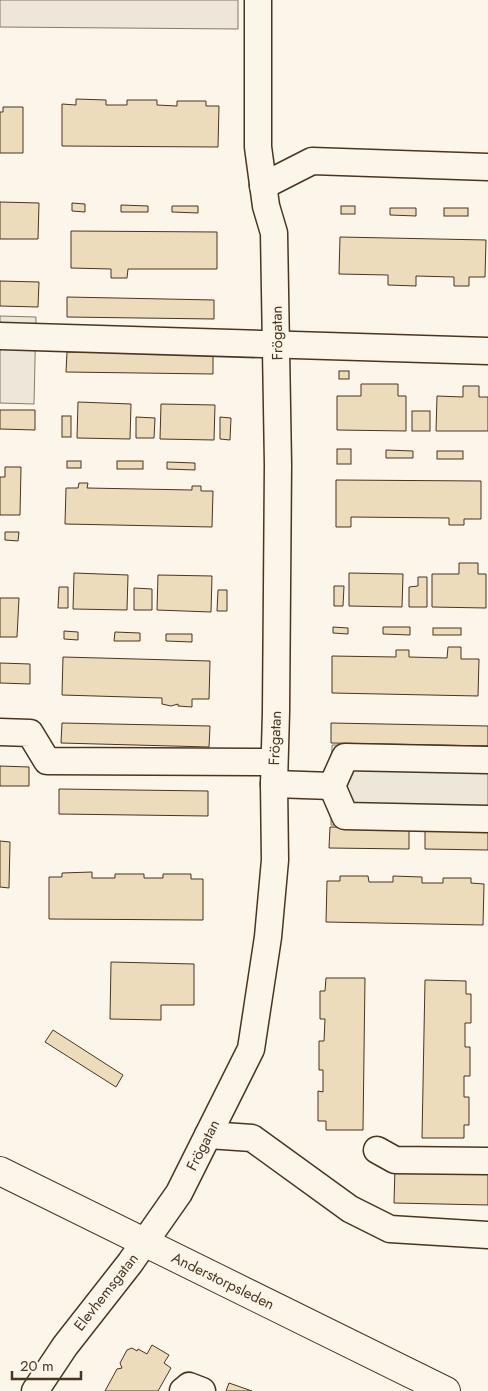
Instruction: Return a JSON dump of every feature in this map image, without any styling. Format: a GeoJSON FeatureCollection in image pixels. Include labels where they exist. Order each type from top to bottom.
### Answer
{"type":"FeatureCollection","features":[{"type":"Feature","properties":{"kind":"main road","name":"Anderstorpsleden"},"geometry":{"type":"LineString","coordinates":[[0,1171],[446,1391]]}},
{"type":"Feature","properties":{"kind":"street","name":"Frögatan"},"geometry":{"type":"LineString","coordinates":[[144,1243],[179,1193],[252,1049],[268,937],[274,870],[278,474],[277,344],[274,233],[264,196],[258,147],[258,0]]}},
{"type":"Feature","properties":{"kind":"street"},"geometry":{"type":"LineString","coordinates":[[264,196],[312,161],[488,167]]}},
{"type":"Feature","properties":{"kind":"street"},"geometry":{"type":"LineString","coordinates":[[0,336],[488,351]]}},
{"type":"Feature","properties":{"kind":"street"},"geometry":{"type":"LineString","coordinates":[[0,732],[30,733],[47,762],[274,773],[332,786]]}},
{"type":"Feature","properties":{"kind":"street"},"geometry":{"type":"LineString","coordinates":[[488,760],[345,757],[332,786],[345,816],[488,819]]}},
{"type":"Feature","properties":{"kind":"street"},"geometry":{"type":"LineString","coordinates":[[208,1135],[252,1138],[350,1208],[390,1229],[488,1235]]}},
{"type":"Feature","properties":{"kind":"street"},"geometry":{"type":"LineString","coordinates":[[376,1150],[396,1160],[488,1161]]}},
{"type":"Feature","properties":{"kind":"street","name":"Elevhemsgatan"},"geometry":{"type":"LineString","coordinates":[[35,1391],[65,1346],[144,1243]]}},
{"type":"Feature","properties":{"kind":"street"},"geometry":{"type":"LineString","coordinates":[[183,1391],[189,1386],[202,1391]]}},
{"type":"Feature","properties":{"kind":"shaded area"},"geometry":{"type":"Polygon","coordinates":[[[0,0],[238,0],[238,29],[0,27],[0,0]]]}},
{"type":"Feature","properties":{"kind":"shaded area"},"geometry":{"type":"Polygon","coordinates":[[[0,316],[36,317],[34,404],[0,403],[0,316]]]}},
{"type":"Feature","properties":{"kind":"shaded area"},"geometry":{"type":"Polygon","coordinates":[[[332,745],[488,747],[488,827],[331,825],[332,745]]]}},
{"type":"Feature","properties":{"kind":"building"},"geometry":{"type":"Polygon","coordinates":[[[76,99],[106,100],[106,105],[127,105],[127,100],[157,100],[157,105],[177,106],[177,101],[206,101],[206,106],[219,106],[218,147],[62,146],[62,104],[76,105],[76,99]]]}},
{"type":"Feature","properties":{"kind":"building"},"geometry":{"type":"Polygon","coordinates":[[[3,107],[23,107],[23,153],[0,153],[0,112],[3,112],[3,107]]]}},
{"type":"Feature","properties":{"kind":"building"},"geometry":{"type":"Polygon","coordinates":[[[0,202],[39,203],[38,239],[0,239],[0,202]]]}},
{"type":"Feature","properties":{"kind":"building"},"geometry":{"type":"Polygon","coordinates":[[[72,203],[85,204],[85,212],[72,211],[72,203]]]}},
{"type":"Feature","properties":{"kind":"building"},"geometry":{"type":"Polygon","coordinates":[[[121,205],[148,206],[148,212],[121,212],[121,205]]]}},
{"type":"Feature","properties":{"kind":"building"},"geometry":{"type":"Polygon","coordinates":[[[172,206],[198,206],[198,213],[172,212],[172,206]]]}},
{"type":"Feature","properties":{"kind":"building"},"geometry":{"type":"Polygon","coordinates":[[[341,206],[355,206],[355,214],[341,214],[341,206]]]}},
{"type":"Feature","properties":{"kind":"building"},"geometry":{"type":"Polygon","coordinates":[[[390,208],[416,208],[416,216],[390,215],[390,208]]]}},
{"type":"Feature","properties":{"kind":"building"},"geometry":{"type":"Polygon","coordinates":[[[444,208],[468,208],[468,216],[444,216],[444,208]]]}},
{"type":"Feature","properties":{"kind":"building"},"geometry":{"type":"Polygon","coordinates":[[[71,231],[217,232],[217,269],[128,269],[127,278],[111,278],[111,269],[71,268],[71,231]]]}},
{"type":"Feature","properties":{"kind":"building"},"geometry":{"type":"Polygon","coordinates":[[[340,237],[486,240],[485,277],[469,277],[469,286],[454,286],[454,277],[416,276],[416,286],[388,285],[388,275],[339,274],[340,237]]]}},
{"type":"Feature","properties":{"kind":"building"},"geometry":{"type":"Polygon","coordinates":[[[0,281],[39,282],[38,307],[0,306],[0,281]]]}},
{"type":"Feature","properties":{"kind":"building"},"geometry":{"type":"Polygon","coordinates":[[[67,297],[214,300],[214,319],[67,317],[67,297]]]}},
{"type":"Feature","properties":{"kind":"building"},"geometry":{"type":"Polygon","coordinates":[[[67,352],[213,354],[213,374],[66,372],[67,352]]]}},
{"type":"Feature","properties":{"kind":"building"},"geometry":{"type":"Polygon","coordinates":[[[339,371],[349,371],[349,379],[339,379],[339,371]]]}},
{"type":"Feature","properties":{"kind":"building"},"geometry":{"type":"Polygon","coordinates":[[[361,384],[398,384],[398,396],[406,396],[406,431],[337,430],[337,396],[361,396],[361,384]]]}},
{"type":"Feature","properties":{"kind":"building"},"geometry":{"type":"Polygon","coordinates":[[[463,386],[479,386],[479,397],[488,397],[488,431],[436,431],[437,396],[463,397],[463,386]]]}},
{"type":"Feature","properties":{"kind":"building"},"geometry":{"type":"Polygon","coordinates":[[[78,402],[131,404],[130,439],[77,438],[78,402]]]}},
{"type":"Feature","properties":{"kind":"building"},"geometry":{"type":"Polygon","coordinates":[[[161,404],[215,405],[214,440],[160,439],[161,404]]]}},
{"type":"Feature","properties":{"kind":"building"},"geometry":{"type":"Polygon","coordinates":[[[0,410],[35,410],[35,430],[0,429],[0,410]]]}},
{"type":"Feature","properties":{"kind":"building"},"geometry":{"type":"Polygon","coordinates":[[[412,411],[430,411],[430,431],[412,431],[412,411]]]}},
{"type":"Feature","properties":{"kind":"building"},"geometry":{"type":"Polygon","coordinates":[[[62,416],[71,416],[71,437],[62,437],[62,416]]]}},
{"type":"Feature","properties":{"kind":"building"},"geometry":{"type":"Polygon","coordinates":[[[136,417],[155,418],[154,438],[136,438],[136,417]]]}},
{"type":"Feature","properties":{"kind":"building"},"geometry":{"type":"Polygon","coordinates":[[[220,417],[231,418],[230,440],[220,439],[220,417]]]}},
{"type":"Feature","properties":{"kind":"building"},"geometry":{"type":"Polygon","coordinates":[[[337,449],[351,449],[351,464],[337,464],[337,449]]]}},
{"type":"Feature","properties":{"kind":"building"},"geometry":{"type":"Polygon","coordinates":[[[386,450],[413,451],[413,458],[386,458],[386,450]]]}},
{"type":"Feature","properties":{"kind":"building"},"geometry":{"type":"Polygon","coordinates":[[[437,451],[463,451],[463,459],[437,459],[437,451]]]}},
{"type":"Feature","properties":{"kind":"building"},"geometry":{"type":"Polygon","coordinates":[[[67,461],[81,461],[81,468],[67,468],[67,461]]]}},
{"type":"Feature","properties":{"kind":"building"},"geometry":{"type":"Polygon","coordinates":[[[117,461],[143,461],[143,469],[117,469],[117,461]]]}},
{"type":"Feature","properties":{"kind":"building"},"geometry":{"type":"Polygon","coordinates":[[[167,462],[195,463],[195,470],[167,469],[167,462]]]}},
{"type":"Feature","properties":{"kind":"building"},"geometry":{"type":"Polygon","coordinates":[[[5,467],[21,467],[20,515],[0,515],[0,477],[5,477],[5,467]]]}},
{"type":"Feature","properties":{"kind":"building"},"geometry":{"type":"Polygon","coordinates":[[[336,480],[481,481],[481,519],[464,519],[464,525],[449,525],[449,518],[351,517],[351,527],[336,527],[336,480]]]}},
{"type":"Feature","properties":{"kind":"building"},"geometry":{"type":"Polygon","coordinates":[[[79,483],[88,483],[87,488],[192,490],[192,486],[201,486],[201,491],[213,491],[212,527],[65,524],[66,488],[78,488],[79,483]]]}},
{"type":"Feature","properties":{"kind":"building"},"geometry":{"type":"Polygon","coordinates":[[[5,532],[19,532],[18,541],[5,540],[5,532]]]}},
{"type":"Feature","properties":{"kind":"building"},"geometry":{"type":"Polygon","coordinates":[[[459,563],[478,563],[478,574],[486,574],[486,608],[432,607],[432,574],[459,574],[459,563]]]}},
{"type":"Feature","properties":{"kind":"building"},"geometry":{"type":"Polygon","coordinates":[[[74,573],[128,575],[127,610],[73,609],[74,573]]]}},
{"type":"Feature","properties":{"kind":"building"},"geometry":{"type":"Polygon","coordinates":[[[349,573],[403,574],[402,607],[349,606],[349,573]]]}},
{"type":"Feature","properties":{"kind":"building"},"geometry":{"type":"Polygon","coordinates":[[[158,575],[212,576],[211,612],[157,610],[158,575]]]}},
{"type":"Feature","properties":{"kind":"building"},"geometry":{"type":"Polygon","coordinates":[[[418,577],[427,577],[427,607],[409,607],[409,587],[418,586],[418,577]]]}},
{"type":"Feature","properties":{"kind":"building"},"geometry":{"type":"Polygon","coordinates":[[[334,586],[344,586],[343,606],[334,606],[334,586]]]}},
{"type":"Feature","properties":{"kind":"building"},"geometry":{"type":"Polygon","coordinates":[[[59,587],[68,587],[68,608],[58,608],[59,587]]]}},
{"type":"Feature","properties":{"kind":"building"},"geometry":{"type":"Polygon","coordinates":[[[134,588],[152,589],[152,610],[134,610],[134,588]]]}},
{"type":"Feature","properties":{"kind":"building"},"geometry":{"type":"Polygon","coordinates":[[[218,590],[227,590],[227,611],[217,611],[218,590]]]}},
{"type":"Feature","properties":{"kind":"building"},"geometry":{"type":"Polygon","coordinates":[[[0,598],[19,598],[17,637],[0,637],[0,598]]]}},
{"type":"Feature","properties":{"kind":"building"},"geometry":{"type":"Polygon","coordinates":[[[333,627],[348,628],[348,634],[333,633],[333,627]]]}},
{"type":"Feature","properties":{"kind":"building"},"geometry":{"type":"Polygon","coordinates":[[[383,627],[410,627],[410,635],[383,634],[383,627]]]}},
{"type":"Feature","properties":{"kind":"building"},"geometry":{"type":"Polygon","coordinates":[[[433,628],[461,628],[461,635],[433,635],[433,628]]]}},
{"type":"Feature","properties":{"kind":"building"},"geometry":{"type":"Polygon","coordinates":[[[64,631],[78,632],[78,640],[64,639],[64,631]]]}},
{"type":"Feature","properties":{"kind":"building"},"geometry":{"type":"Polygon","coordinates":[[[115,632],[140,633],[140,641],[114,641],[115,632]]]}},
{"type":"Feature","properties":{"kind":"building"},"geometry":{"type":"Polygon","coordinates":[[[166,634],[192,634],[192,642],[166,641],[166,634]]]}},
{"type":"Feature","properties":{"kind":"building"},"geometry":{"type":"Polygon","coordinates":[[[448,647],[461,647],[461,659],[479,659],[478,696],[332,693],[332,656],[396,657],[396,650],[409,650],[409,657],[447,658],[448,647]]]}},
{"type":"Feature","properties":{"kind":"building"},"geometry":{"type":"Polygon","coordinates":[[[63,657],[210,661],[209,699],[192,699],[192,707],[178,706],[178,704],[171,706],[162,704],[162,698],[62,695],[63,657]]]}},
{"type":"Feature","properties":{"kind":"building"},"geometry":{"type":"Polygon","coordinates":[[[0,663],[30,664],[30,684],[0,683],[0,663]]]}},
{"type":"Feature","properties":{"kind":"building"},"geometry":{"type":"Polygon","coordinates":[[[62,723],[210,726],[209,747],[61,743],[62,723]]]}},
{"type":"Feature","properties":{"kind":"building"},"geometry":{"type":"Polygon","coordinates":[[[331,723],[488,726],[488,746],[331,743],[331,723]]]}},
{"type":"Feature","properties":{"kind":"building"},"geometry":{"type":"Polygon","coordinates":[[[0,766],[29,767],[29,786],[0,786],[0,766]]]}},
{"type":"Feature","properties":{"kind":"building"},"geometry":{"type":"Polygon","coordinates":[[[59,789],[208,791],[208,816],[59,814],[59,789]]]}},
{"type":"Feature","properties":{"kind":"building"},"geometry":{"type":"Polygon","coordinates":[[[330,827],[409,828],[409,849],[329,848],[330,827]]]}},
{"type":"Feature","properties":{"kind":"building"},"geometry":{"type":"Polygon","coordinates":[[[425,829],[488,830],[488,850],[425,849],[425,829]]]}},
{"type":"Feature","properties":{"kind":"building"},"geometry":{"type":"Polygon","coordinates":[[[0,841],[10,842],[9,888],[0,887],[0,841]]]}},
{"type":"Feature","properties":{"kind":"building"},"geometry":{"type":"Polygon","coordinates":[[[92,872],[92,878],[115,878],[115,874],[144,874],[144,878],[163,878],[163,874],[191,874],[191,879],[203,879],[203,920],[49,919],[49,877],[62,877],[62,873],[92,872]]]}},
{"type":"Feature","properties":{"kind":"building"},"geometry":{"type":"Polygon","coordinates":[[[340,876],[368,876],[369,882],[393,882],[393,876],[422,877],[422,883],[443,883],[443,878],[471,878],[471,883],[484,884],[483,925],[326,922],[327,881],[340,881],[340,876]]]}},
{"type":"Feature","properties":{"kind":"building"},"geometry":{"type":"Polygon","coordinates":[[[111,962],[194,964],[194,1005],[161,1005],[161,1020],[110,1019],[111,962]]]}},
{"type":"Feature","properties":{"kind":"building"},"geometry":{"type":"Polygon","coordinates":[[[326,978],[365,978],[363,1130],[326,1130],[326,1121],[318,1121],[318,1091],[323,1092],[323,1070],[319,1070],[319,1041],[324,1041],[325,1019],[320,1019],[320,991],[325,991],[326,978]]]}},
{"type":"Feature","properties":{"kind":"building"},"geometry":{"type":"Polygon","coordinates":[[[425,980],[466,981],[466,994],[471,994],[471,1023],[465,1023],[465,1047],[470,1047],[470,1076],[464,1076],[464,1097],[469,1097],[469,1125],[464,1125],[464,1138],[422,1138],[425,980]]]}},
{"type":"Feature","properties":{"kind":"building"},"geometry":{"type":"Polygon","coordinates":[[[53,1030],[123,1075],[116,1087],[45,1042],[53,1030]]]}},
{"type":"Feature","properties":{"kind":"building"},"geometry":{"type":"Polygon","coordinates":[[[395,1167],[488,1169],[488,1205],[394,1203],[395,1167]]]}},
{"type":"Feature","properties":{"kind":"building"},"geometry":{"type":"Polygon","coordinates":[[[152,1345],[169,1355],[164,1363],[171,1368],[158,1391],[105,1391],[117,1369],[122,1368],[120,1363],[127,1350],[132,1348],[137,1351],[138,1349],[147,1354],[152,1345]]]}},
{"type":"Feature","properties":{"kind":"building"},"geometry":{"type":"Polygon","coordinates":[[[229,1383],[252,1391],[226,1391],[229,1383]]]}}]}
